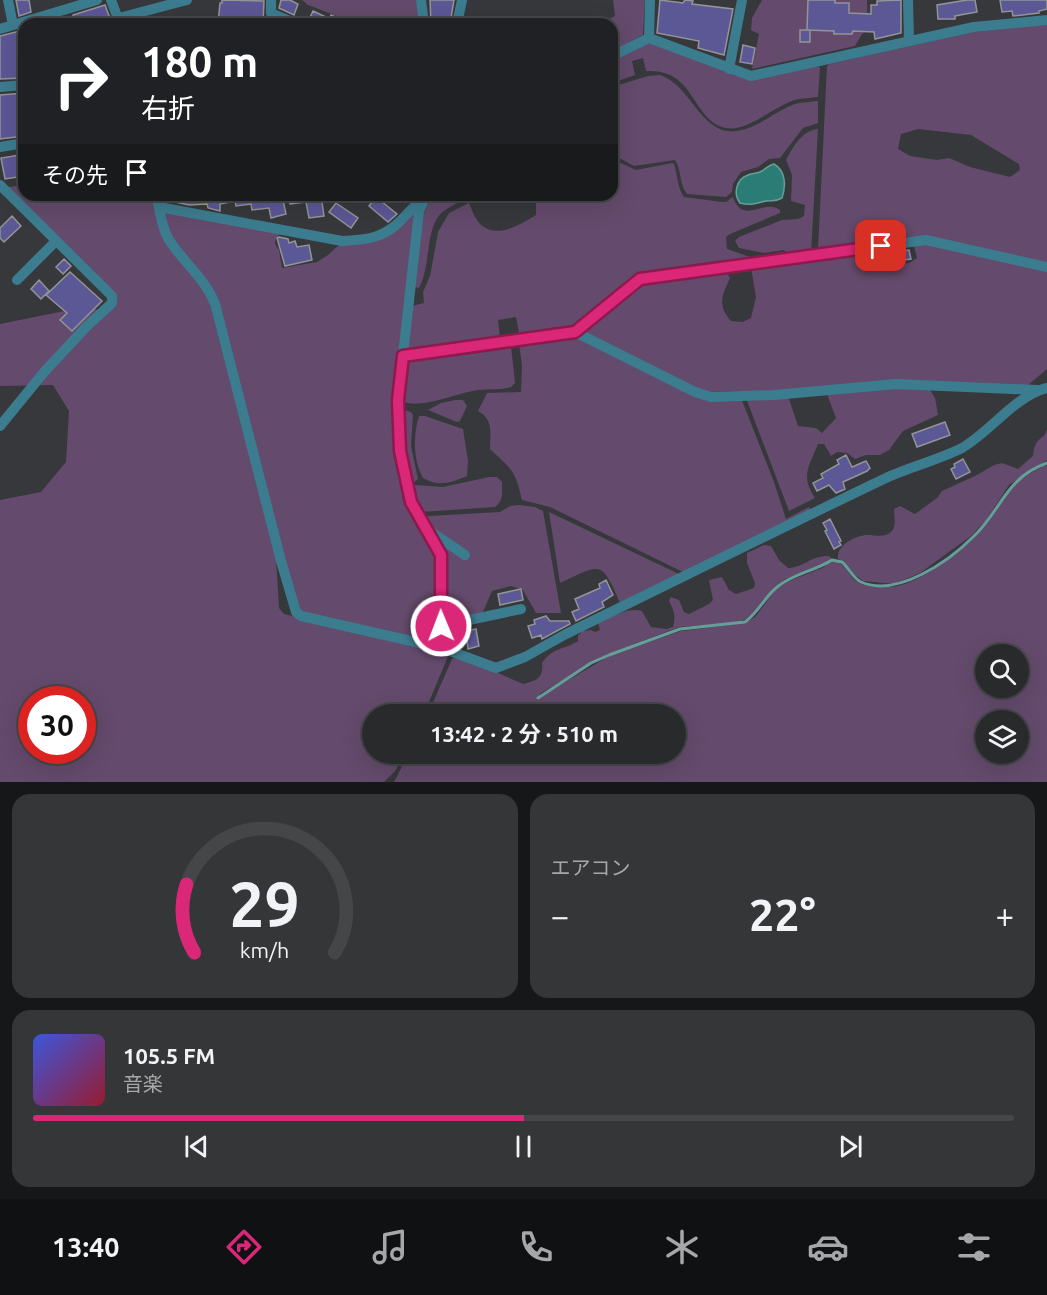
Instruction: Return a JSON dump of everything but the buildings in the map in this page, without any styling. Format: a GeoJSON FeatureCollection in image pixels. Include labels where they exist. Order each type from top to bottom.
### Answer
{"type":"FeatureCollection","features":[{"type":"Feature","properties":{"kind":"street"},"geometry":{"type":"LineString","coordinates":[[8,0],[13,25]]}},
{"type":"Feature","properties":{"kind":"street"},"geometry":{"type":"LineString","coordinates":[[37,18],[97,0]]}},
{"type":"Feature","properties":{"kind":"street"},"geometry":{"type":"LineString","coordinates":[[111,0],[118,18]]}},
{"type":"Feature","properties":{"kind":"street"},"geometry":{"type":"LineString","coordinates":[[129,18],[187,0]]}},
{"type":"Feature","properties":{"kind":"street"},"geometry":{"type":"LineString","coordinates":[[271,0],[271,18]]}},
{"type":"Feature","properties":{"kind":"street"},"geometry":{"type":"LineString","coordinates":[[421,0],[423,18]]}},
{"type":"Feature","properties":{"kind":"street"},"geometry":{"type":"LineString","coordinates":[[458,18],[462,0]]}},
{"type":"Feature","properties":{"kind":"street"},"geometry":{"type":"LineString","coordinates":[[649,38],[650,0]]}},
{"type":"Feature","properties":{"kind":"street"},"geometry":{"type":"LineString","coordinates":[[729,69],[742,0]]}},
{"type":"Feature","properties":{"kind":"street"},"geometry":{"type":"LineString","coordinates":[[908,0],[909,41]]}},
{"type":"Feature","properties":{"kind":"street"},"geometry":{"type":"LineString","coordinates":[[618,53],[649,38],[752,76],[974,27],[1047,20]]}},
{"type":"Feature","properties":{"kind":"street"},"geometry":{"type":"LineString","coordinates":[[0,29],[18,24]]}},
{"type":"Feature","properties":{"kind":"street"},"geometry":{"type":"LineString","coordinates":[[0,87],[18,86]]}},
{"type":"Feature","properties":{"kind":"street"},"geometry":{"type":"LineString","coordinates":[[0,147],[18,144]]}},
{"type":"Feature","properties":{"kind":"street"},"geometry":{"type":"LineString","coordinates":[[0,185],[112,296],[112,303],[45,371],[0,426]]}},
{"type":"Feature","properties":{"kind":"street"},"geometry":{"type":"LineString","coordinates":[[158,201],[169,240],[202,280],[215,304],[280,561],[296,612],[301,616],[442,648],[496,668],[525,657],[566,634],[889,477],[972,442],[1042,389]]}},
{"type":"Feature","properties":{"kind":"street"},"geometry":{"type":"LineString","coordinates":[[159,207],[342,241],[364,240],[386,232],[398,224],[420,201]]}},
{"type":"Feature","properties":{"kind":"street"},"geometry":{"type":"LineString","coordinates":[[424,201],[419,212],[398,400],[400,451],[411,502],[441,555],[442,648]]}},
{"type":"Feature","properties":{"kind":"street"},"geometry":{"type":"LineString","coordinates":[[403,356],[575,332],[640,279],[926,240],[1047,267]]}},
{"type":"Feature","properties":{"kind":"street"},"geometry":{"type":"LineString","coordinates":[[17,280],[56,241]]}},
{"type":"Feature","properties":{"kind":"street"},"geometry":{"type":"LineString","coordinates":[[575,332],[695,392],[711,397],[774,395],[896,384],[1042,389]]}},
{"type":"Feature","properties":{"kind":"street"},"geometry":{"type":"LineString","coordinates":[[426,529],[465,555]]}},
{"type":"Feature","properties":{"kind":"street"},"geometry":{"type":"LineString","coordinates":[[441,626],[521,609]]}},
{"type":"Feature","properties":{"kind":"shaded area"},"geometry":{"type":"Polygon","coordinates":[[[302,0],[418,0],[421,18],[342,18],[308,5],[302,0]]]}},
{"type":"Feature","properties":{"kind":"shaded area"},"geometry":{"type":"Polygon","coordinates":[[[613,0],[645,0],[643,35],[618,48],[618,18],[611,18],[615,16],[613,0]]]}},
{"type":"Feature","properties":{"kind":"shaded area"},"geometry":{"type":"Polygon","coordinates":[[[762,0],[867,0],[868,30],[862,34],[855,46],[752,69],[759,34],[751,30],[752,18],[762,0]]]}},
{"type":"Feature","properties":{"kind":"shaded area"},"geometry":{"type":"Polygon","coordinates":[[[1047,24],[1047,263],[905,240],[896,224],[877,225],[867,234],[863,245],[820,251],[818,249],[827,66],[975,32],[1047,24]],[[918,129],[901,134],[898,149],[910,156],[937,160],[949,158],[970,167],[1010,177],[1020,170],[1019,164],[971,135],[918,129]]]}},
{"type":"Feature","properties":{"kind":"shaded area"},"geometry":{"type":"Polygon","coordinates":[[[649,43],[748,80],[818,66],[820,68],[818,97],[795,100],[743,126],[726,128],[715,123],[706,115],[675,78],[662,72],[646,71],[643,58],[632,61],[635,75],[618,81],[618,57],[649,43]]]}},
{"type":"Feature","properties":{"kind":"shaded area"},"geometry":{"type":"Polygon","coordinates":[[[660,75],[671,80],[705,118],[723,130],[743,130],[795,104],[818,101],[818,123],[803,128],[780,158],[769,159],[758,167],[741,172],[733,184],[732,192],[726,197],[687,194],[675,160],[634,166],[618,157],[618,85],[648,76],[660,75]]]}},
{"type":"Feature","properties":{"kind":"shaded area"},"geometry":{"type":"Polygon","coordinates":[[[818,129],[811,253],[789,255],[784,250],[764,253],[739,248],[735,241],[739,237],[782,220],[798,219],[804,216],[805,205],[791,201],[792,175],[786,160],[803,136],[818,129]]]}},
{"type":"Feature","properties":{"kind":"shaded area"},"geometry":{"type":"Polygon","coordinates":[[[618,162],[636,170],[672,163],[684,197],[726,202],[733,197],[742,210],[774,207],[780,210],[780,213],[726,237],[727,249],[753,258],[752,261],[638,276],[574,328],[520,337],[516,317],[498,320],[500,340],[413,351],[407,346],[412,306],[424,303],[423,292],[430,276],[438,232],[449,213],[469,203],[481,225],[495,231],[509,229],[536,215],[538,201],[618,201],[618,162]]]}},
{"type":"Feature","properties":{"kind":"shaded area"},"geometry":{"type":"Polygon","coordinates":[[[774,164],[781,171],[784,179],[782,198],[753,204],[740,203],[736,191],[738,183],[744,177],[774,164]]]}},
{"type":"Feature","properties":{"kind":"shaded area"},"geometry":{"type":"Polygon","coordinates":[[[18,186],[18,198],[8,187],[18,186]]]}},
{"type":"Feature","properties":{"kind":"shaded area"},"geometry":{"type":"Polygon","coordinates":[[[21,201],[155,201],[163,235],[207,293],[276,559],[279,608],[284,614],[449,654],[428,704],[362,704],[362,764],[399,764],[384,782],[0,782],[0,500],[41,492],[66,462],[69,411],[53,385],[0,386],[0,324],[74,309],[110,310],[117,302],[21,201]]]}},
{"type":"Feature","properties":{"kind":"shaded area"},"geometry":{"type":"Polygon","coordinates":[[[430,201],[461,201],[443,212],[434,224],[425,271],[419,288],[415,287],[423,215],[430,201]]]}},
{"type":"Feature","properties":{"kind":"shaded area"},"geometry":{"type":"Polygon","coordinates":[[[417,207],[401,352],[402,482],[436,549],[437,644],[303,614],[298,610],[225,328],[172,238],[167,227],[165,211],[280,234],[275,244],[279,250],[282,268],[317,262],[339,245],[372,240],[417,207]]]}},
{"type":"Feature","properties":{"kind":"shaded area"},"geometry":{"type":"Polygon","coordinates":[[[926,244],[1047,270],[1047,369],[1027,386],[702,392],[585,333],[586,328],[644,282],[726,272],[730,278],[723,295],[722,305],[731,321],[743,322],[751,318],[756,297],[751,268],[890,250],[892,260],[896,264],[909,263],[917,258],[914,246],[926,244]]]}},
{"type":"Feature","properties":{"kind":"shaded area"},"geometry":{"type":"Polygon","coordinates":[[[575,336],[693,394],[741,398],[786,519],[809,507],[812,512],[685,573],[550,507],[522,500],[512,471],[490,449],[489,423],[487,418],[478,411],[487,393],[521,392],[522,365],[519,344],[575,336]]]}},
{"type":"Feature","properties":{"kind":"shaded area"},"geometry":{"type":"Polygon","coordinates":[[[511,346],[515,383],[511,387],[478,390],[427,403],[402,401],[406,362],[409,359],[511,346]]]}},
{"type":"Feature","properties":{"kind":"shaded area"},"geometry":{"type":"Polygon","coordinates":[[[897,388],[929,388],[935,398],[938,415],[903,431],[889,450],[880,455],[866,455],[855,459],[847,453],[837,452],[831,456],[824,444],[818,444],[809,465],[807,477],[810,490],[815,498],[789,511],[746,398],[788,396],[798,426],[816,428],[822,433],[836,418],[827,394],[897,388]]]}},
{"type":"Feature","properties":{"kind":"shaded area"},"geometry":{"type":"Polygon","coordinates":[[[463,400],[467,406],[460,421],[457,422],[428,410],[441,403],[463,400]]]}},
{"type":"Feature","properties":{"kind":"shaded area"},"geometry":{"type":"Polygon","coordinates":[[[401,409],[413,415],[411,446],[418,479],[413,483],[408,483],[403,450],[401,409]]]}},
{"type":"Feature","properties":{"kind":"shaded area"},"geometry":{"type":"Polygon","coordinates":[[[419,416],[463,429],[468,461],[467,476],[445,483],[423,478],[417,463],[415,447],[419,416]]]}},
{"type":"Feature","properties":{"kind":"shaded area"},"geometry":{"type":"Polygon","coordinates":[[[1047,429],[1047,460],[1009,485],[986,520],[971,536],[920,573],[894,584],[863,581],[844,561],[838,559],[843,545],[853,539],[863,535],[883,536],[891,532],[895,524],[894,509],[900,506],[915,514],[937,498],[942,491],[994,465],[1002,463],[1018,469],[1033,456],[1036,444],[1045,435],[1047,429]]]}},
{"type":"Feature","properties":{"kind":"shaded area"},"geometry":{"type":"Polygon","coordinates":[[[1047,466],[1047,782],[394,782],[403,764],[686,764],[686,704],[432,704],[452,659],[457,655],[523,684],[538,678],[542,672],[542,663],[546,658],[555,651],[578,641],[578,636],[582,631],[600,630],[598,623],[626,611],[642,611],[651,627],[666,629],[673,627],[674,614],[669,601],[671,597],[679,600],[684,612],[689,614],[713,600],[709,580],[722,577],[729,590],[736,594],[754,588],[755,583],[747,563],[747,553],[764,545],[771,546],[779,560],[788,568],[822,556],[829,556],[832,559],[785,579],[775,586],[751,616],[744,620],[735,623],[679,627],[608,654],[541,693],[538,698],[609,656],[681,631],[745,623],[755,617],[777,588],[822,568],[832,561],[843,566],[856,581],[865,585],[887,587],[907,583],[946,561],[980,532],[1004,496],[1023,478],[1047,466]]]}},
{"type":"Feature","properties":{"kind":"shaded area"},"geometry":{"type":"Polygon","coordinates":[[[497,477],[502,482],[501,499],[495,507],[421,512],[409,488],[415,485],[443,487],[497,477]]]}},
{"type":"Feature","properties":{"kind":"shaded area"},"geometry":{"type":"Polygon","coordinates":[[[510,506],[535,507],[543,511],[561,613],[536,613],[523,590],[511,586],[492,591],[482,614],[444,621],[445,563],[423,520],[428,516],[500,512],[510,506]]]}},
{"type":"Feature","properties":{"kind":"shaded area"},"geometry":{"type":"Polygon","coordinates":[[[549,512],[681,575],[621,605],[609,580],[599,570],[593,569],[560,583],[549,512]]]}},
{"type":"Feature","properties":{"kind":"waterway"},"geometry":{"type":"LineString","coordinates":[[538,698],[591,663],[609,655],[680,629],[745,622],[772,591],[783,583],[832,560],[842,562],[861,582],[875,586],[906,581],[922,574],[937,566],[963,546],[983,527],[1012,486],[1033,470],[1047,463]]}},
{"type":"Feature","properties":{"kind":"route"},"geometry":{"type":"LineString","coordinates":[[441,626],[441,555],[439,548],[416,515],[405,482],[400,451],[398,400],[403,356],[575,332],[640,279],[881,246]]}}]}
